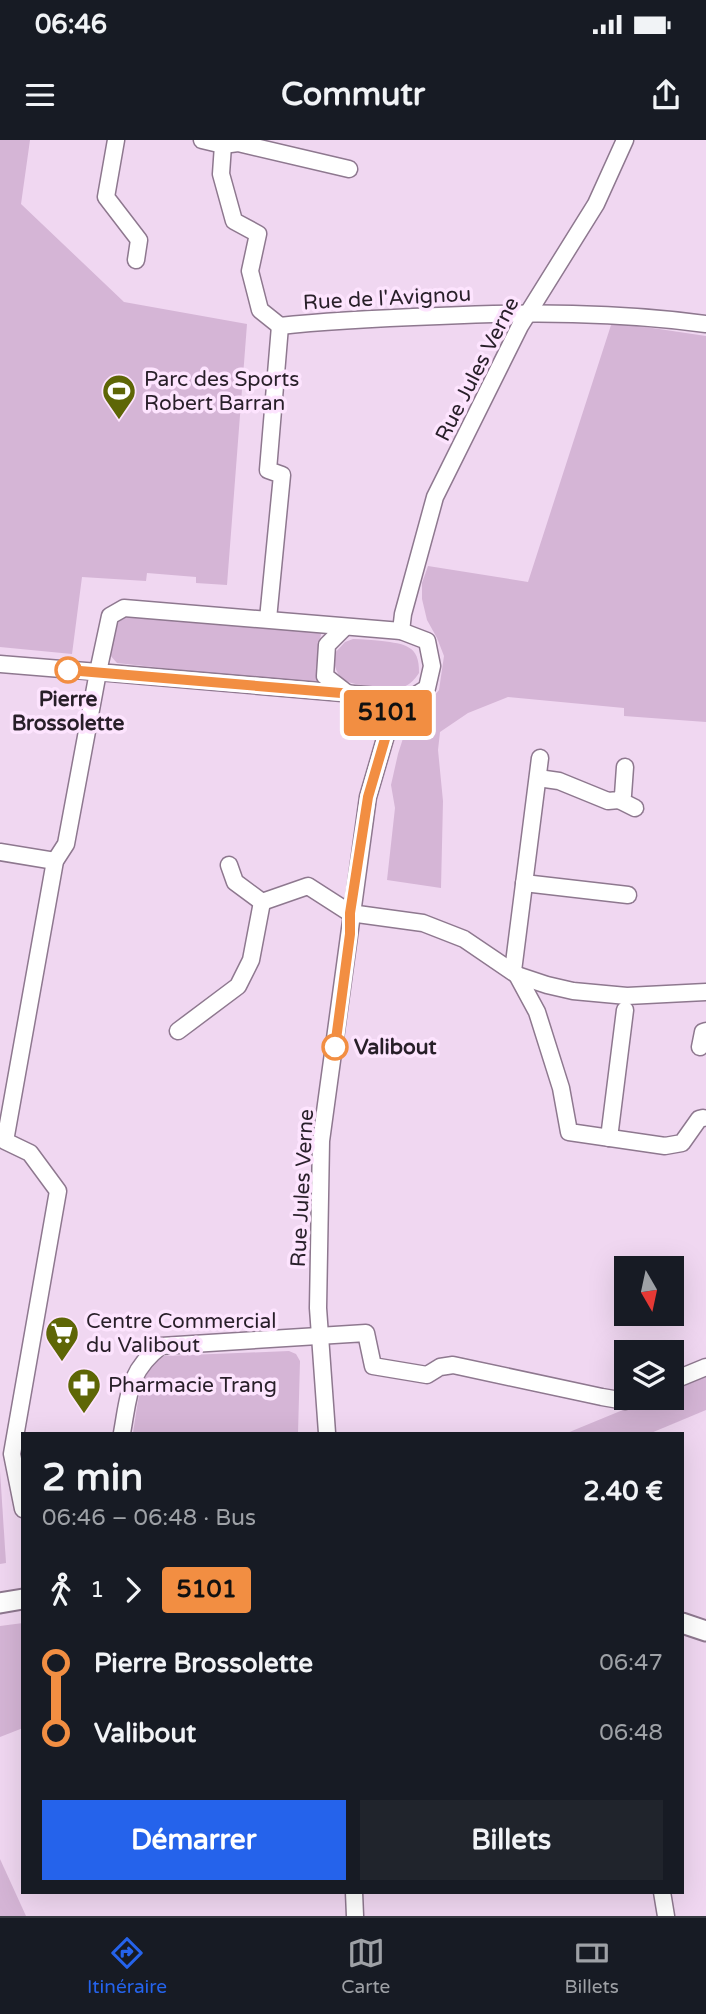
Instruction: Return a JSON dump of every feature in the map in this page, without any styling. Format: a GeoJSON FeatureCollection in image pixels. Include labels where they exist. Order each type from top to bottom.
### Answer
{"type":"FeatureCollection","features":[{"type":"Feature","properties":{"kind":"street"},"geometry":{"type":"LineString","coordinates":[[116,140],[106,197],[139,240],[136,260]]}},
{"type":"Feature","properties":{"kind":"street"},"geometry":{"type":"LineString","coordinates":[[202,140],[223,145],[238,143],[349,169]]}},
{"type":"Feature","properties":{"kind":"street","name":"Rue Jules Verne"},"geometry":{"type":"LineString","coordinates":[[401,631],[403,614],[435,497],[528,312],[596,204],[625,140]]}},
{"type":"Feature","properties":{"kind":"street"},"geometry":{"type":"LineString","coordinates":[[223,145],[221,174],[234,221],[258,234],[250,271],[260,310],[280,326],[268,470],[282,475],[268,619]]}},
{"type":"Feature","properties":{"kind":"street","name":"Rue de l'Avignou"},"geometry":{"type":"LineString","coordinates":[[280,326],[326,321],[528,312],[620,314],[706,324]]}},
{"type":"Feature","properties":{"kind":"street"},"geometry":{"type":"LineString","coordinates":[[0,664],[98,672],[347,693],[389,697],[411,698],[427,688],[432,666],[428,641],[401,631],[124,608],[110,616],[98,672],[66,844],[55,860],[5,1141],[30,1153],[58,1191],[6,1456],[21,1503]]}},
{"type":"Feature","properties":{"kind":"street"},"geometry":{"type":"LineString","coordinates":[[345,627],[327,645],[325,676],[347,693]]}},
{"type":"Feature","properties":{"kind":"street","name":"Rue Jules Verne"},"geometry":{"type":"LineString","coordinates":[[327,1430],[318,1308],[321,1141],[350,934],[350,913],[369,789],[387,732],[389,697]]}},
{"type":"Feature","properties":{"kind":"street"},"geometry":{"type":"LineString","coordinates":[[540,758],[515,973],[537,1012],[561,1088],[569,1132],[665,1146],[682,1143],[699,1119],[703,1118]]}},
{"type":"Feature","properties":{"kind":"street"},"geometry":{"type":"LineString","coordinates":[[619,800],[625,767]]}},
{"type":"Feature","properties":{"kind":"street"},"geometry":{"type":"LineString","coordinates":[[537,778],[559,781],[608,801],[619,800],[635,808]]}},
{"type":"Feature","properties":{"kind":"street"},"geometry":{"type":"LineString","coordinates":[[0,852],[55,860]]}},
{"type":"Feature","properties":{"kind":"street"},"geometry":{"type":"LineString","coordinates":[[229,865],[235,882],[262,902]]}},
{"type":"Feature","properties":{"kind":"street"},"geometry":{"type":"LineString","coordinates":[[524,883],[628,895]]}},
{"type":"Feature","properties":{"kind":"street"},"geometry":{"type":"LineString","coordinates":[[262,902],[308,886],[350,913],[423,923],[464,939],[515,973],[573,992],[627,996],[706,992]]}},
{"type":"Feature","properties":{"kind":"street"},"geometry":{"type":"LineString","coordinates":[[178,1031],[239,986],[251,960],[262,902]]}},
{"type":"Feature","properties":{"kind":"street"},"geometry":{"type":"LineString","coordinates":[[537,1012],[547,985]]}},
{"type":"Feature","properties":{"kind":"street"},"geometry":{"type":"LineString","coordinates":[[609,1138],[625,1010]]}},
{"type":"Feature","properties":{"kind":"street"},"geometry":{"type":"LineString","coordinates":[[122,1432],[128,1394],[137,1370],[147,1357],[161,1346],[366,1333],[373,1366],[427,1375],[440,1367],[453,1365],[614,1399]]}},
{"type":"Feature","properties":{"kind":"street"},"geometry":{"type":"LineString","coordinates":[[684,1376],[706,1367]]}},
{"type":"Feature","properties":{"kind":"street"},"geometry":{"type":"LineString","coordinates":[[0,1603],[21,1599]]}},
{"type":"Feature","properties":{"kind":"street"},"geometry":{"type":"LineString","coordinates":[[684,1624],[706,1631]]}},
{"type":"Feature","properties":{"kind":"street"},"geometry":{"type":"LineString","coordinates":[[354,1894],[355,1916]]}},
{"type":"Feature","properties":{"kind":"street"},"geometry":{"type":"LineString","coordinates":[[662,1894],[666,1916]]}},
{"type":"Feature","properties":{"kind":"shaded area","name":"Parc des Sports Robert Barran"},"geometry":{"type":"Polygon","coordinates":[[[0,140],[30,140],[21,204],[124,302],[247,324],[227,585],[196,583],[196,577],[147,573],[146,581],[82,577],[72,654],[0,647],[0,140]]]}},
{"type":"Feature","properties":{"kind":"shaded area"},"geometry":{"type":"Polygon","coordinates":[[[612,322],[706,336],[706,722],[624,716],[624,708],[508,697],[468,713],[440,732],[438,750],[443,801],[441,888],[387,880],[395,808],[391,785],[398,754],[406,729],[439,690],[444,656],[427,620],[422,599],[422,583],[428,566],[528,582],[612,322]]]}},
{"type":"Feature","properties":{"kind":"shaded area"},"geometry":{"type":"Polygon","coordinates":[[[132,615],[322,630],[318,648],[318,685],[117,663],[109,654],[114,630],[120,621],[132,615]]]}},
{"type":"Feature","properties":{"kind":"shaded area"},"geometry":{"type":"Polygon","coordinates":[[[353,639],[404,645],[414,651],[419,673],[403,687],[390,688],[347,681],[340,677],[337,671],[334,654],[345,642],[353,639]]]}},
{"type":"Feature","properties":{"kind":"shaded area"},"geometry":{"type":"Polygon","coordinates":[[[289,1351],[296,1354],[300,1361],[298,1432],[133,1432],[144,1380],[155,1363],[164,1356],[289,1351]]]}},
{"type":"Feature","properties":{"kind":"shaded area"},"geometry":{"type":"Polygon","coordinates":[[[706,1375],[706,1410],[653,1432],[569,1432],[623,1410],[684,1410],[684,1385],[706,1375]]]}},
{"type":"Feature","properties":{"kind":"shaded area"},"geometry":{"type":"Polygon","coordinates":[[[0,1471],[6,1563],[0,1564],[0,1471]]]}},
{"type":"Feature","properties":{"kind":"shaded area"},"geometry":{"type":"Polygon","coordinates":[[[21,1623],[21,1729],[0,1737],[0,1626],[21,1623]]]}},
{"type":"Feature","properties":{"kind":"shaded area"},"geometry":{"type":"Polygon","coordinates":[[[0,1859],[26,1916],[0,1916],[0,1859]]]}},
{"type":"Feature","properties":{"kind":"bus line","name":"5101"},"geometry":{"type":"LineString","coordinates":[[68,670],[389,697],[387,732],[368,797],[350,913],[350,934],[335,1047]]}},
{"type":"Feature","properties":{"kind":"place","name":"Parc des Sports Robert Barran"},"geometry":{"type":"Point","coordinates":[119,421]}},
{"type":"Feature","properties":{"kind":"place","name":"Pierre Brossolette"},"geometry":{"type":"Point","coordinates":[68,670]}},
{"type":"Feature","properties":{"kind":"place","name":"Valibout"},"geometry":{"type":"Point","coordinates":[335,1047]}},
{"type":"Feature","properties":{"kind":"place","name":"Centre Commercial du Valibout"},"geometry":{"type":"Point","coordinates":[62,1363]}},
{"type":"Feature","properties":{"kind":"place","name":"Pharmacie Trang"},"geometry":{"type":"Point","coordinates":[84,1415]}}]}
